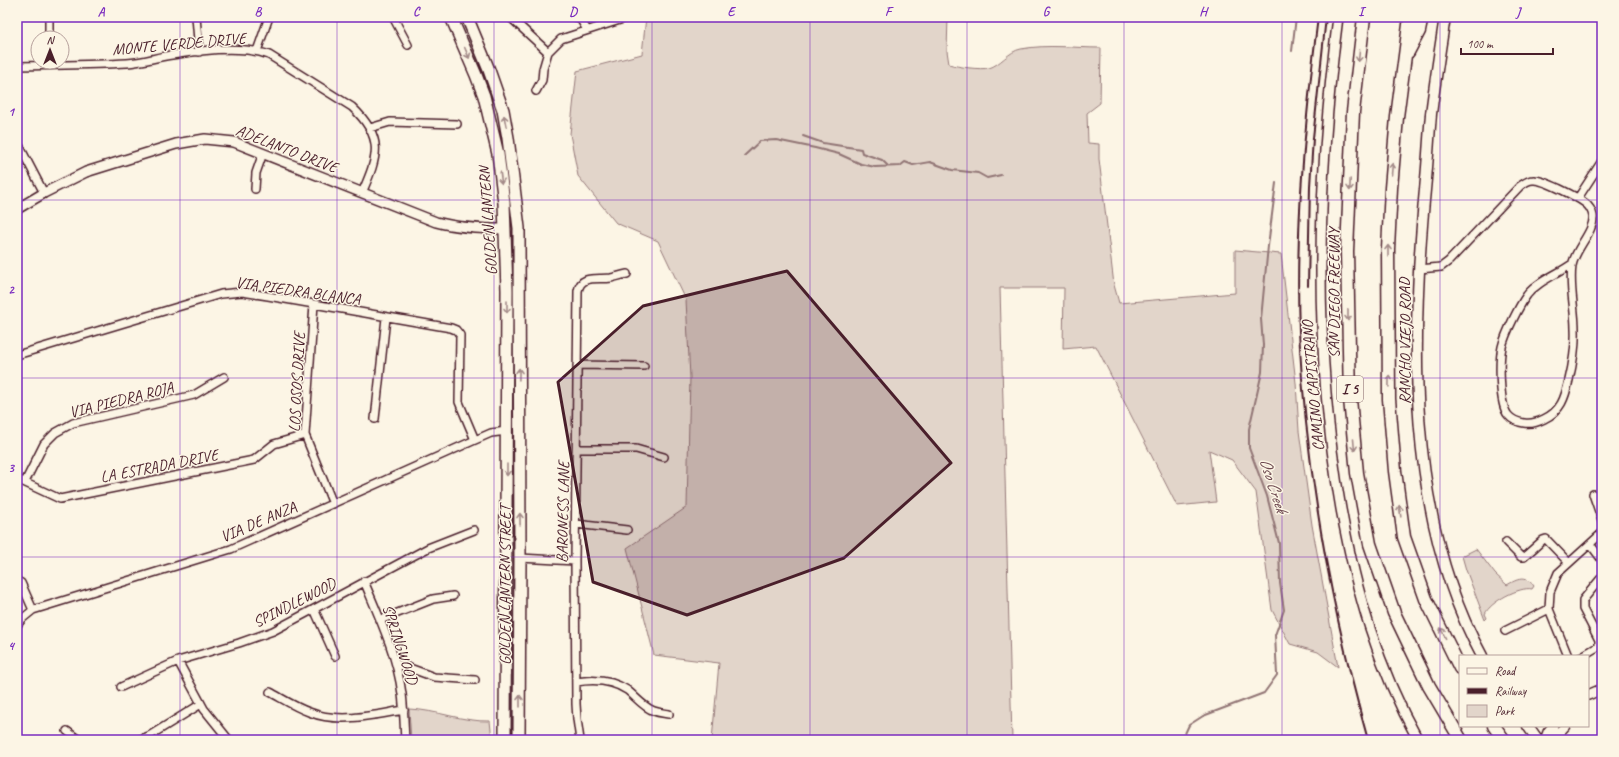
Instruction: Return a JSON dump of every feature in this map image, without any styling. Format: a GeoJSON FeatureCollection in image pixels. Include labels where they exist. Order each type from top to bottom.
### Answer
{"type":"FeatureCollection","features":[{"type":"Feature","properties":{"kind":"highway","name":"SAN DIEGO FREEWAY"},"geometry":{"type":"LineString","coordinates":[[1364,17],[1353,112],[1347,251],[1350,399],[1357,473],[1370,544],[1394,613],[1429,686],[1461,740]]}},
{"type":"Feature","properties":{"kind":"highway"},"geometry":{"type":"LineString","coordinates":[[1410,17],[1391,188],[1388,250],[1389,399],[1395,471],[1404,537],[1426,599],[1459,666]]}},
{"type":"Feature","properties":{"kind":"highway"},"geometry":{"type":"LineString","coordinates":[[1404,61],[1419,31],[1422,17]]}},
{"type":"Feature","properties":{"kind":"highway"},"geometry":{"type":"LineString","coordinates":[[1495,727],[1504,740]]}},
{"type":"Feature","properties":{"kind":"main road","name":"GOLDEN LANTERN"},"geometry":{"type":"LineString","coordinates":[[451,17],[476,75],[491,125],[501,176],[505,229],[507,290],[506,431]]}},
{"type":"Feature","properties":{"kind":"main road","name":"GOLDEN LANTERN"},"geometry":{"type":"LineString","coordinates":[[467,17],[489,70],[502,110],[508,138],[519,228],[520,430]]}},
{"type":"Feature","properties":{"kind":"main road","name":"RANCHO VIEJO ROAD"},"geometry":{"type":"LineString","coordinates":[[1445,17],[1431,115],[1419,269],[1419,411],[1422,452],[1427,488],[1442,558],[1461,612],[1482,655]]}},
{"type":"Feature","properties":{"kind":"main road"},"geometry":{"type":"LineString","coordinates":[[512,174],[513,217],[505,229],[512,233],[514,242],[514,268],[516,276],[520,282]]}},
{"type":"Feature","properties":{"kind":"main road"},"geometry":{"type":"LineString","coordinates":[[519,412],[514,414],[506,431],[513,436],[515,441],[520,443]]}},
{"type":"Feature","properties":{"kind":"main road","name":"GOLDEN LANTERN STREET"},"geometry":{"type":"LineString","coordinates":[[519,740],[520,430]]}},
{"type":"Feature","properties":{"kind":"main road","name":"GOLDEN LANTERN STREET"},"geometry":{"type":"LineString","coordinates":[[505,740],[506,431]]}},
{"type":"Feature","properties":{"kind":"main road"},"geometry":{"type":"LineString","coordinates":[[506,544],[513,549],[514,555],[520,558],[513,573],[506,578]]}},
{"type":"Feature","properties":{"kind":"main road"},"geometry":{"type":"LineString","coordinates":[[1529,727],[1538,740]]}},
{"type":"Feature","properties":{"kind":"street"},"geometry":{"type":"LineString","coordinates":[[49,17],[49,30]]}},
{"type":"Feature","properties":{"kind":"street"},"geometry":{"type":"LineString","coordinates":[[196,17],[199,52]]}},
{"type":"Feature","properties":{"kind":"street"},"geometry":{"type":"LineString","coordinates":[[257,51],[269,17]]}},
{"type":"Feature","properties":{"kind":"street"},"geometry":{"type":"LineString","coordinates":[[393,17],[408,45]]}},
{"type":"Feature","properties":{"kind":"street"},"geometry":{"type":"LineString","coordinates":[[510,17],[548,52]]}},
{"type":"Feature","properties":{"kind":"street"},"geometry":{"type":"LineString","coordinates":[[576,17],[581,20],[587,30]]}},
{"type":"Feature","properties":{"kind":"street","name":"CAMINO CAPISTRANO"},"geometry":{"type":"LineString","coordinates":[[1338,17],[1324,166],[1321,228],[1323,358],[1330,439],[1345,529],[1356,584],[1363,608],[1392,690],[1418,740]]}},
{"type":"Feature","properties":{"kind":"street"},"geometry":{"type":"LineString","coordinates":[[536,92],[542,80],[542,69],[548,52],[562,39],[623,19]]}},
{"type":"Feature","properties":{"kind":"street","name":"MONTE VERDE DRIVE"},"geometry":{"type":"LineString","coordinates":[[70,63],[146,61],[172,55],[242,49],[257,51],[269,56],[352,107],[362,116],[370,128],[375,140],[376,154],[373,169],[362,193]]}},
{"type":"Feature","properties":{"kind":"street","name":"MONTE VERDE DRIVE"},"geometry":{"type":"LineString","coordinates":[[17,66],[30,65]]}},
{"type":"Feature","properties":{"kind":"street"},"geometry":{"type":"LineString","coordinates":[[370,128],[390,122],[457,124]]}},
{"type":"Feature","properties":{"kind":"street","name":"ADELANTO DRIVE"},"geometry":{"type":"LineString","coordinates":[[17,209],[44,193],[86,172],[191,140],[205,139],[228,140],[436,222],[456,227],[505,229]]}},
{"type":"Feature","properties":{"kind":"street"},"geometry":{"type":"LineString","coordinates":[[20,147],[44,193]]}},
{"type":"Feature","properties":{"kind":"street"},"geometry":{"type":"LineString","coordinates":[[255,189],[256,173],[263,153]]}},
{"type":"Feature","properties":{"kind":"street"},"geometry":{"type":"LineString","coordinates":[[1578,198],[1602,161]]}},
{"type":"Feature","properties":{"kind":"street"},"geometry":{"type":"LineString","coordinates":[[1419,269],[1441,267],[1450,261],[1526,181],[1540,180],[1578,198],[1592,211],[1594,217],[1592,225],[1572,264],[1575,350],[1566,395],[1557,410],[1551,416],[1528,424],[1518,422],[1507,414],[1504,406],[1501,376],[1502,346],[1519,308],[1527,295],[1534,288],[1572,264]]}},
{"type":"Feature","properties":{"kind":"street","name":"BARONESS LANE"},"geometry":{"type":"LineString","coordinates":[[580,740],[577,719],[575,561],[577,306],[580,284],[586,280],[611,278],[627,274]]}},
{"type":"Feature","properties":{"kind":"street","name":"VIA PIEDRA BLANCA"},"geometry":{"type":"LineString","coordinates":[[17,355],[221,294],[242,292],[451,328],[456,330],[460,335],[459,402],[475,440]]}},
{"type":"Feature","properties":{"kind":"street","name":"LOS OSOS DRIVE"},"geometry":{"type":"LineString","coordinates":[[314,304],[305,435],[333,504]]}},
{"type":"Feature","properties":{"kind":"street"},"geometry":{"type":"LineString","coordinates":[[375,419],[386,318]]}},
{"type":"Feature","properties":{"kind":"street"},"geometry":{"type":"LineString","coordinates":[[577,365],[644,366]]}},
{"type":"Feature","properties":{"kind":"street","name":"VIA PIEDRA ROJA"},"geometry":{"type":"LineString","coordinates":[[25,482],[44,444],[55,433],[73,423],[194,395],[224,377]]}},
{"type":"Feature","properties":{"kind":"street","name":"VIA DE ANZA"},"geometry":{"type":"LineString","coordinates":[[17,625],[33,610],[231,549],[491,433],[506,431]]}},
{"type":"Feature","properties":{"kind":"street","name":"LA ESTRADA DRIVE"},"geometry":{"type":"LineString","coordinates":[[17,479],[60,499],[254,460],[274,444],[305,435]]}},
{"type":"Feature","properties":{"kind":"street"},"geometry":{"type":"LineString","coordinates":[[577,449],[636,449],[664,457]]}},
{"type":"Feature","properties":{"kind":"street"},"geometry":{"type":"LineString","coordinates":[[1593,494],[1602,520]]}},
{"type":"Feature","properties":{"kind":"street"},"geometry":{"type":"LineString","coordinates":[[576,524],[627,530]]}},
{"type":"Feature","properties":{"kind":"street","name":"SPINDLEWOOD"},"geometry":{"type":"LineString","coordinates":[[121,687],[178,661],[239,643],[273,631],[428,548],[474,530]]}},
{"type":"Feature","properties":{"kind":"street"},"geometry":{"type":"LineString","coordinates":[[1568,655],[1549,609],[1550,592],[1558,573],[1602,533]]}},
{"type":"Feature","properties":{"kind":"street"},"geometry":{"type":"LineString","coordinates":[[1506,542],[1521,557],[1524,557],[1546,539],[1569,564]]}},
{"type":"Feature","properties":{"kind":"street"},"geometry":{"type":"LineString","coordinates":[[1590,544],[1602,560]]}},
{"type":"Feature","properties":{"kind":"street"},"geometry":{"type":"LineString","coordinates":[[520,558],[575,561]]}},
{"type":"Feature","properties":{"kind":"street"},"geometry":{"type":"LineString","coordinates":[[1584,655],[1598,648],[1601,644],[1583,609],[1583,603],[1602,577]]}},
{"type":"Feature","properties":{"kind":"street"},"geometry":{"type":"LineString","coordinates":[[17,581],[21,583],[33,610]]}},
{"type":"Feature","properties":{"kind":"street","name":"SPRINGWOOD"},"geometry":{"type":"LineString","coordinates":[[364,581],[396,663],[404,710],[405,740]]}},
{"type":"Feature","properties":{"kind":"street"},"geometry":{"type":"LineString","coordinates":[[380,620],[433,599],[454,596]]}},
{"type":"Feature","properties":{"kind":"street"},"geometry":{"type":"LineString","coordinates":[[314,609],[335,656]]}},
{"type":"Feature","properties":{"kind":"street"},"geometry":{"type":"LineString","coordinates":[[1505,632],[1549,609]]}},
{"type":"Feature","properties":{"kind":"street"},"geometry":{"type":"LineString","coordinates":[[178,661],[204,710],[229,740]]}},
{"type":"Feature","properties":{"kind":"street"},"geometry":{"type":"LineString","coordinates":[[396,663],[434,677],[475,680]]}},
{"type":"Feature","properties":{"kind":"street"},"geometry":{"type":"LineString","coordinates":[[576,682],[589,679],[612,684],[625,689],[651,710],[669,714]]}},
{"type":"Feature","properties":{"kind":"street"},"geometry":{"type":"LineString","coordinates":[[1589,695],[1602,689]]}},
{"type":"Feature","properties":{"kind":"street"},"geometry":{"type":"LineString","coordinates":[[270,692],[309,713],[333,718],[348,718],[404,710]]}},
{"type":"Feature","properties":{"kind":"street"},"geometry":{"type":"LineString","coordinates":[[139,740],[162,729],[201,704]]}},
{"type":"Feature","properties":{"kind":"street"},"geometry":{"type":"LineString","coordinates":[[1545,740],[1548,732],[1552,727]]}},
{"type":"Feature","properties":{"kind":"street"},"geometry":{"type":"LineString","coordinates":[[1552,740],[1564,727]]}},
{"type":"Feature","properties":{"kind":"street"},"geometry":{"type":"LineString","coordinates":[[67,731],[79,740]]}},
{"type":"Feature","properties":{"kind":"highlighted area"},"geometry":{"type":"Polygon","coordinates":[[[787,271],[951,463],[844,558],[687,615],[593,582],[558,382],[643,306],[787,271]]]}},
{"type":"Feature","properties":{"kind":"green space"},"geometry":{"type":"Polygon","coordinates":[[[646,17],[948,17],[947,51],[949,64],[985,69],[997,64],[1012,52],[1021,49],[1051,46],[1101,48],[1100,103],[1087,113],[1088,143],[1099,144],[1099,159],[1114,285],[1119,303],[1235,293],[1235,250],[1281,254],[1296,383],[1299,431],[1312,525],[1338,667],[1318,652],[1290,644],[1272,610],[1256,492],[1232,460],[1209,450],[1216,502],[1177,506],[1096,346],[1063,349],[1064,288],[1000,288],[1012,740],[712,740],[719,663],[654,655],[627,548],[687,507],[690,377],[686,300],[658,241],[616,223],[578,176],[570,134],[577,71],[642,54],[646,17]]]}},
{"type":"Feature","properties":{"kind":"green space"},"geometry":{"type":"Polygon","coordinates":[[[1476,549],[1495,574],[1507,585],[1514,581],[1525,579],[1534,586],[1532,589],[1513,592],[1499,600],[1488,609],[1485,614],[1487,618],[1485,620],[1462,556],[1476,549]]]}},
{"type":"Feature","properties":{"kind":"green space"},"geometry":{"type":"Polygon","coordinates":[[[409,709],[430,711],[470,720],[490,721],[492,740],[411,740],[409,709]]]}},
{"type":"Feature","properties":{"kind":"waterway","name":"Oso Creek"},"geometry":{"type":"LineString","coordinates":[[1292,51],[1296,17]]}},
{"type":"Feature","properties":{"kind":"waterway"},"geometry":{"type":"LineString","coordinates":[[803,136],[823,143],[861,149],[862,153],[882,160],[888,166]]}},
{"type":"Feature","properties":{"kind":"waterway"},"geometry":{"type":"LineString","coordinates":[[744,156],[760,141],[776,140],[839,154],[861,164],[875,167],[900,166],[905,162],[913,165],[930,162],[952,170],[978,173],[987,178],[1001,175]]}},
{"type":"Feature","properties":{"kind":"waterway","name":"Oso Creek"},"geometry":{"type":"LineString","coordinates":[[1182,740],[1189,725],[1203,716],[1264,693],[1277,675],[1275,635],[1284,610],[1280,583],[1279,543],[1267,496],[1249,448],[1249,429],[1262,372],[1263,345],[1261,319],[1276,183]]}},
{"type":"Feature","properties":{"kind":"railway"},"geometry":{"type":"LineString","coordinates":[[1318,17],[1305,135],[1298,253],[1299,332],[1302,384],[1314,487],[1331,588],[1354,689],[1368,740]]}},
{"type":"Feature","properties":{"kind":"railway"},"geometry":{"type":"LineString","coordinates":[[1308,286],[1310,186],[1313,138],[1326,17]]}}]}
